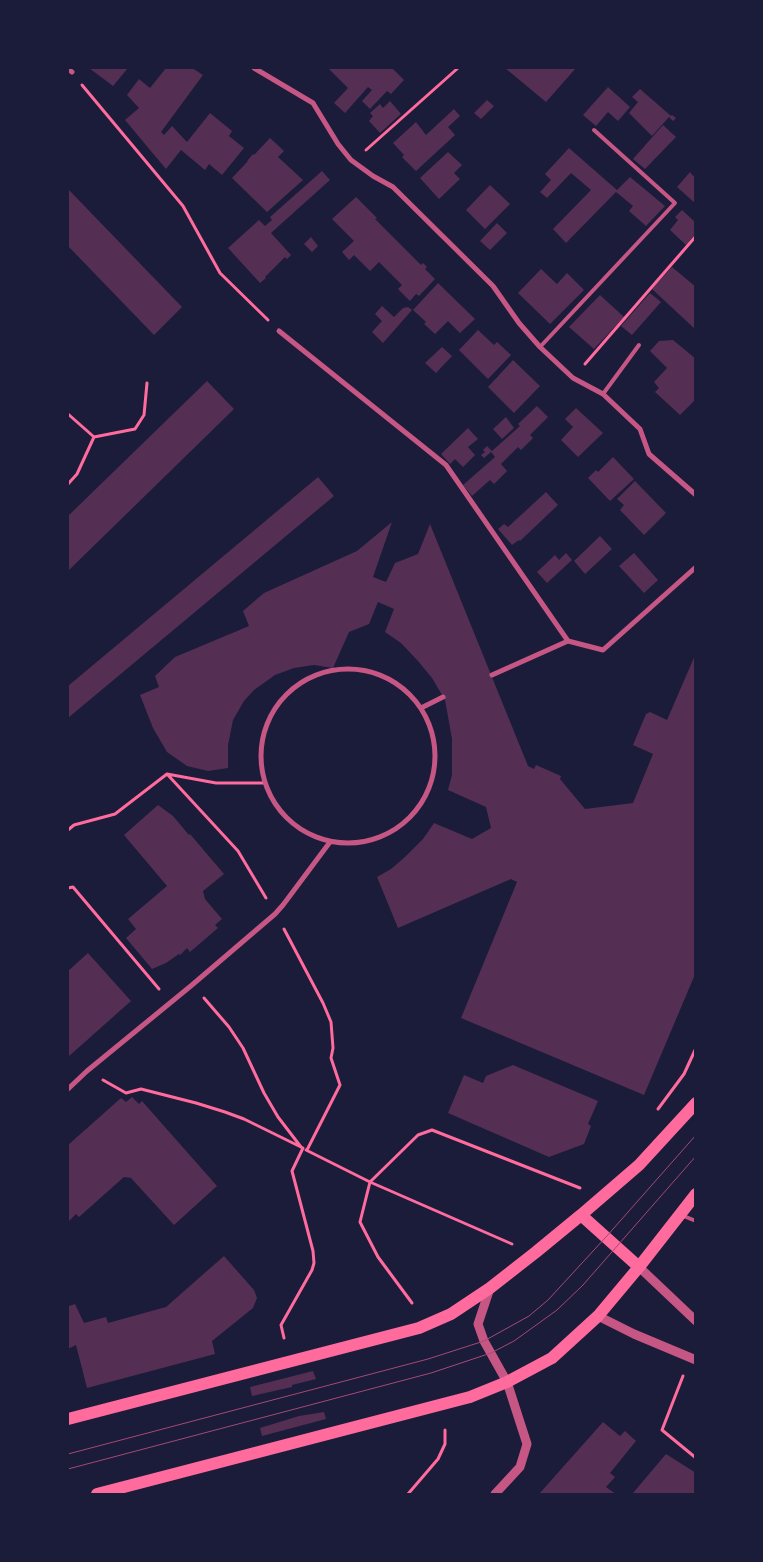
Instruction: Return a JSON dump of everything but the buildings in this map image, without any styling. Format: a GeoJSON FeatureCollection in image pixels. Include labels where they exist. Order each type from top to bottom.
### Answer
{"type":"FeatureCollection","features":[{"type":"Feature","properties":{"kind":"main road"},"geometry":{"type":"LineString","coordinates":[[68,1419],[419,1328],[451,1314],[490,1288],[581,1215],[639,1165],[696,1103]]}},
{"type":"Feature","properties":{"kind":"main road"},"geometry":{"type":"LineString","coordinates":[[97,1494],[470,1397],[507,1382],[552,1358],[598,1316],[640,1267],[696,1194]]}},
{"type":"Feature","properties":{"kind":"main road"},"geometry":{"type":"LineString","coordinates":[[581,1215],[640,1267]]}},
{"type":"Feature","properties":{"kind":"street"},"geometry":{"type":"LineString","coordinates":[[254,68],[313,103],[338,144],[351,160],[373,176],[393,187],[493,286],[519,323],[540,347],[573,378],[603,394],[640,429],[650,454],[696,495]]}},
{"type":"Feature","properties":{"kind":"street"},"geometry":{"type":"LineString","coordinates":[[279,331],[446,466],[568,641]]}},
{"type":"Feature","properties":{"kind":"street"},"geometry":{"type":"LineString","coordinates":[[492,675],[568,641],[603,650],[696,567]]}},
{"type":"Feature","properties":{"kind":"street"},"geometry":{"type":"LineString","coordinates":[[351,669],[378,674],[402,688],[421,708],[433,735],[436,764],[428,793],[411,817],[388,834],[360,843],[330,842],[308,834],[289,821],[274,803],[265,783],[260,755],[265,728],[278,703],[298,684],[323,672],[351,669]]}},
{"type":"Feature","properties":{"kind":"street"},"geometry":{"type":"LineString","coordinates":[[421,708],[443,697]]}},
{"type":"Feature","properties":{"kind":"street"},"geometry":{"type":"LineString","coordinates":[[68,1089],[87,1071],[171,1003],[283,905],[330,842]]}},
{"type":"Feature","properties":{"kind":"street"},"geometry":{"type":"LineString","coordinates":[[640,1267],[696,1320]]}},
{"type":"Feature","properties":{"kind":"street"},"geometry":{"type":"LineString","coordinates":[[490,1288],[478,1324],[484,1341],[507,1382],[527,1444],[520,1467],[495,1494]]}},
{"type":"Feature","properties":{"kind":"street"},"geometry":{"type":"LineString","coordinates":[[598,1316],[693,1359]]}},
{"type":"Feature","properties":{"kind":"lane"},"geometry":{"type":"LineString","coordinates":[[540,347],[675,202],[594,130]]}},
{"type":"Feature","properties":{"kind":"lane"},"geometry":{"type":"LineString","coordinates":[[603,394],[639,345]]}},
{"type":"Feature","properties":{"kind":"lane"},"geometry":{"type":"LineString","coordinates":[[680,1214],[696,1221]]}},
{"type":"Feature","properties":{"kind":"path"},"geometry":{"type":"LineString","coordinates":[[351,160],[370,147],[458,68]]}},
{"type":"Feature","properties":{"kind":"path"},"geometry":{"type":"LineString","coordinates":[[70,70],[183,206],[220,273],[279,331]]}},
{"type":"Feature","properties":{"kind":"path"},"geometry":{"type":"LineString","coordinates":[[573,378],[696,236]]}},
{"type":"Feature","properties":{"kind":"path"},"geometry":{"type":"LineString","coordinates":[[94,437],[135,429],[144,415],[147,383]]}},
{"type":"Feature","properties":{"kind":"path"},"geometry":{"type":"LineString","coordinates":[[68,414],[94,437]]}},
{"type":"Feature","properties":{"kind":"path"},"geometry":{"type":"LineString","coordinates":[[68,484],[77,474],[94,437]]}},
{"type":"Feature","properties":{"kind":"path"},"geometry":{"type":"LineString","coordinates":[[167,774],[216,783],[265,783]]}},
{"type":"Feature","properties":{"kind":"path"},"geometry":{"type":"LineString","coordinates":[[68,888],[73,887],[171,1003]]}},
{"type":"Feature","properties":{"kind":"path"},"geometry":{"type":"LineString","coordinates":[[192,985],[230,1027],[243,1048],[264,1093],[278,1117],[303,1148]]}},
{"type":"Feature","properties":{"kind":"path"},"geometry":{"type":"LineString","coordinates":[[87,1071],[126,1093],[141,1089],[196,1102],[244,1119],[370,1182],[515,1245]]}},
{"type":"Feature","properties":{"kind":"path"},"geometry":{"type":"LineString","coordinates":[[412,1303],[378,1257],[360,1222],[370,1182],[418,1135],[432,1130],[582,1189]]}},
{"type":"Feature","properties":{"kind":"path"},"geometry":{"type":"LineString","coordinates":[[284,1338],[281,1324],[309,1276],[314,1263],[313,1251],[292,1171],[303,1148]]}},
{"type":"Feature","properties":{"kind":"path"},"geometry":{"type":"LineString","coordinates":[[693,1359],[662,1430],[696,1458]]}},
{"type":"Feature","properties":{"kind":"path"},"geometry":{"type":"LineString","coordinates":[[408,1494],[438,1459],[445,1444],[445,1430]]}},
{"type":"Feature","properties":{"kind":"tram line"},"geometry":{"type":"LineString","coordinates":[[68,1454],[428,1359],[484,1341],[529,1316],[548,1300],[696,1135]]}},
{"type":"Feature","properties":{"kind":"tram line"},"geometry":{"type":"LineString","coordinates":[[68,1469],[431,1373],[491,1353],[514,1341],[557,1310],[583,1285],[696,1156]]}}]}
